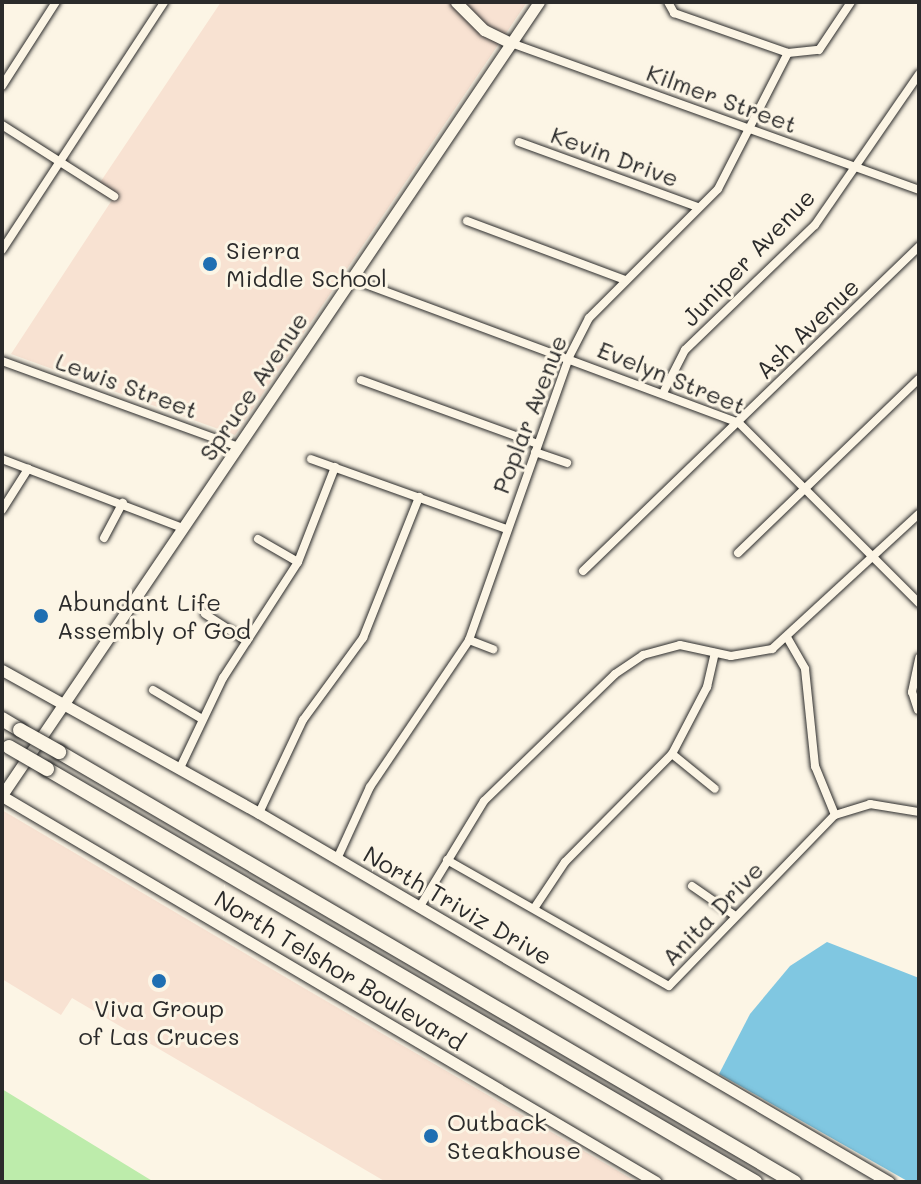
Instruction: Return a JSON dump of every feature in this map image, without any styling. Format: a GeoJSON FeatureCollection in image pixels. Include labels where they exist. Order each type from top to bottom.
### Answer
{"type":"FeatureCollection","features":[{"type":"Feature","properties":{"kind":"highway"},"geometry":{"type":"LineString","coordinates":[[2,719],[794,1182]]}},
{"type":"Feature","properties":{"kind":"highway"},"geometry":{"type":"LineString","coordinates":[[6,745],[755,1182]]}},
{"type":"Feature","properties":{"kind":"main road"},"geometry":{"type":"LineString","coordinates":[[456,2],[484,30],[511,43]]}},
{"type":"Feature","properties":{"kind":"main road","name":"Spruce Avenue"},"geometry":{"type":"LineString","coordinates":[[2,795],[539,2]]}},
{"type":"Feature","properties":{"kind":"main road","name":"North Triviz Drive"},"geometry":{"type":"LineString","coordinates":[[2,670],[63,707],[259,813],[889,1182]]}},
{"type":"Feature","properties":{"kind":"main road","name":"North Telshor Boulevard"},"geometry":{"type":"LineString","coordinates":[[2,795],[656,1182]]}},
{"type":"Feature","properties":{"kind":"street"},"geometry":{"type":"LineString","coordinates":[[2,86],[56,2]]}},
{"type":"Feature","properties":{"kind":"street"},"geometry":{"type":"LineString","coordinates":[[2,250],[164,2]]}},
{"type":"Feature","properties":{"kind":"street"},"geometry":{"type":"LineString","coordinates":[[668,2],[674,13],[788,53],[819,50],[851,2]]}},
{"type":"Feature","properties":{"kind":"street","name":"Kilmer Street"},"geometry":{"type":"LineString","coordinates":[[511,43],[919,190]]}},
{"type":"Feature","properties":{"kind":"street","name":"Poplar Avenue"},"geometry":{"type":"LineString","coordinates":[[337,859],[370,787],[469,640],[569,357],[589,318],[698,207],[737,160],[746,129],[788,53]]}},
{"type":"Feature","properties":{"kind":"street","name":"Juniper Avenue"},"geometry":{"type":"LineString","coordinates":[[664,391],[685,350],[815,225],[919,74]]}},
{"type":"Feature","properties":{"kind":"street"},"geometry":{"type":"LineString","coordinates":[[2,125],[114,196]]}},
{"type":"Feature","properties":{"kind":"street","name":"Kevin Drive"},"geometry":{"type":"LineString","coordinates":[[519,142],[698,207]]}},
{"type":"Feature","properties":{"kind":"street"},"geometry":{"type":"LineString","coordinates":[[467,221],[625,280]]}},
{"type":"Feature","properties":{"kind":"street","name":"Ash Avenue"},"geometry":{"type":"LineString","coordinates":[[583,571],[919,246]]}},
{"type":"Feature","properties":{"kind":"street","name":"Evelyn Street"},"geometry":{"type":"LineString","coordinates":[[352,279],[664,391],[739,423],[919,603]]}},
{"type":"Feature","properties":{"kind":"street","name":"Lewis Street"},"geometry":{"type":"LineString","coordinates":[[2,361],[238,447]]}},
{"type":"Feature","properties":{"kind":"street"},"geometry":{"type":"LineString","coordinates":[[738,553],[919,379]]}},
{"type":"Feature","properties":{"kind":"street"},"geometry":{"type":"LineString","coordinates":[[361,380],[537,448],[567,463]]}},
{"type":"Feature","properties":{"kind":"street"},"geometry":{"type":"LineString","coordinates":[[2,459],[183,528]]}},
{"type":"Feature","properties":{"kind":"street"},"geometry":{"type":"LineString","coordinates":[[311,459],[507,529]]}},
{"type":"Feature","properties":{"kind":"street"},"geometry":{"type":"LineString","coordinates":[[180,768],[202,719],[298,562],[335,467]]}},
{"type":"Feature","properties":{"kind":"street"},"geometry":{"type":"LineString","coordinates":[[2,510],[28,469]]}},
{"type":"Feature","properties":{"kind":"street"},"geometry":{"type":"LineString","coordinates":[[259,813],[303,720],[363,638],[419,497]]}},
{"type":"Feature","properties":{"kind":"street"},"geometry":{"type":"LineString","coordinates":[[104,538],[123,503]]}},
{"type":"Feature","properties":{"kind":"street"},"geometry":{"type":"LineString","coordinates":[[419,908],[488,796],[615,674],[643,655],[680,645],[715,653],[755,654],[788,639],[919,514]]}},
{"type":"Feature","properties":{"kind":"street"},"geometry":{"type":"LineString","coordinates":[[258,539],[298,562]]}},
{"type":"Feature","properties":{"kind":"street"},"geometry":{"type":"LineString","coordinates":[[205,614],[247,641]]}},
{"type":"Feature","properties":{"kind":"street"},"geometry":{"type":"LineString","coordinates":[[788,639],[805,669],[815,766],[835,815]]}},
{"type":"Feature","properties":{"kind":"street"},"geometry":{"type":"LineString","coordinates":[[469,640],[493,649]]}},
{"type":"Feature","properties":{"kind":"street"},"geometry":{"type":"LineString","coordinates":[[535,907],[565,862],[672,754],[707,687],[715,653]]}},
{"type":"Feature","properties":{"kind":"street"},"geometry":{"type":"LineString","coordinates":[[918,710],[912,692],[919,658]]}},
{"type":"Feature","properties":{"kind":"street"},"geometry":{"type":"LineString","coordinates":[[153,690],[202,719]]}},
{"type":"Feature","properties":{"kind":"street"},"geometry":{"type":"LineString","coordinates":[[672,754],[715,789]]}},
{"type":"Feature","properties":{"kind":"street","name":"Anita Drive"},"geometry":{"type":"LineString","coordinates":[[447,860],[535,907],[669,986],[734,915],[835,815],[870,804],[919,812]]}},
{"type":"Feature","properties":{"kind":"street"},"geometry":{"type":"LineString","coordinates":[[692,886],[734,915]]}},
{"type":"Feature","properties":{"kind":"shaded area","name":"Sierra Middle School"},"geometry":{"type":"Polygon","coordinates":[[[221,2],[527,2],[235,435],[11,354],[112,200],[95,190],[221,2]]]}},
{"type":"Feature","properties":{"kind":"shaded area"},"geometry":{"type":"Polygon","coordinates":[[[2,810],[637,1182],[386,1182],[72,998],[61,1015],[2,979],[2,810]]]}},
{"type":"Feature","properties":{"kind":"green space"},"geometry":{"type":"Polygon","coordinates":[[[2,1089],[154,1182],[2,1182],[2,1089]]]}},
{"type":"Feature","properties":{"kind":"water"},"geometry":{"type":"Polygon","coordinates":[[[827,942],[919,978],[919,1182],[909,1182],[719,1074],[750,1014],[790,966],[827,942]]]}},
{"type":"Feature","properties":{"kind":"place","name":"Sierra Middle School"},"geometry":{"type":"Point","coordinates":[210,264]}},
{"type":"Feature","properties":{"kind":"place","name":"Abundant Life Assembly of God"},"geometry":{"type":"Point","coordinates":[41,616]}},
{"type":"Feature","properties":{"kind":"place","name":"Viva Group of Las Cruces"},"geometry":{"type":"Point","coordinates":[159,981]}},
{"type":"Feature","properties":{"kind":"place","name":"Outback Steakhouse"},"geometry":{"type":"Point","coordinates":[431,1136]}}]}
